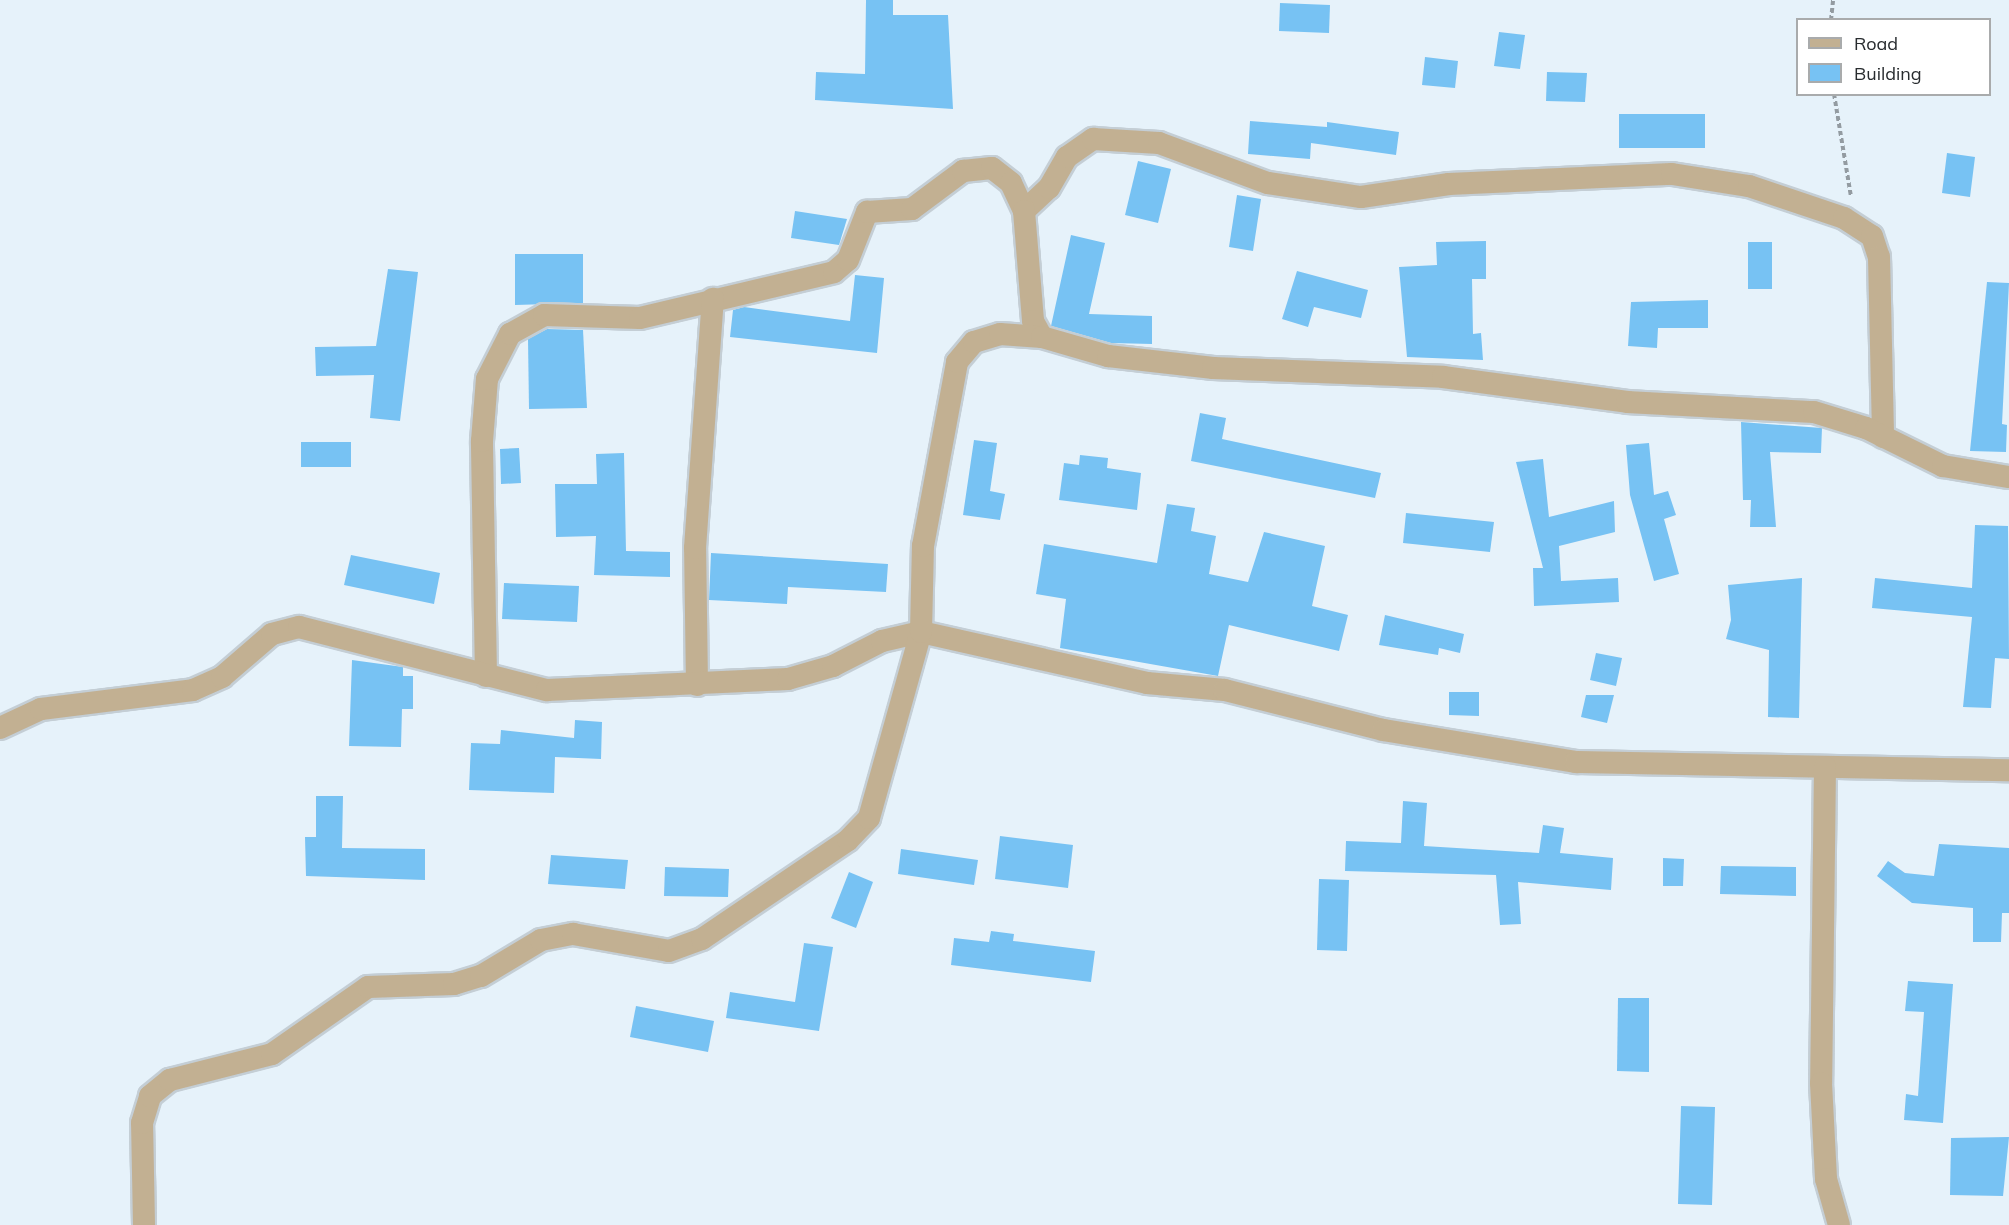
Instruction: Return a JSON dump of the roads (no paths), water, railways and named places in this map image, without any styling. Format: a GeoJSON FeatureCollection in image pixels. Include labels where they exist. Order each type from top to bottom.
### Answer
{"type":"FeatureCollection","features":[{"type":"Feature","properties":{"kind":"street"},"geometry":{"type":"LineString","coordinates":[[1024,211],[1049,188],[1067,157],[1093,139],[1159,143],[1268,183],[1315,192],[1361,197],[1449,184],[1672,174],[1749,186],[1857,224],[1872,236],[1880,257],[1883,437]]}},
{"type":"Feature","properties":{"kind":"street"},"geometry":{"type":"LineString","coordinates":[[486,676],[482,441],[487,379],[510,334],[544,315],[640,318],[834,272],[848,260],[867,212],[912,208],[963,171],[992,168],[1011,183],[1024,211],[1033,321],[1042,337]]}},
{"type":"Feature","properties":{"kind":"street"},"geometry":{"type":"LineString","coordinates":[[697,685],[695,548],[713,299]]}},
{"type":"Feature","properties":{"kind":"street"},"geometry":{"type":"LineString","coordinates":[[144,1225],[142,1124],[150,1096],[170,1080],[272,1054],[368,987],[454,984],[481,976],[541,940],[583,934],[669,951],[702,939],[848,840],[869,818],[921,633],[922,556],[957,362],[974,342],[1000,333],[1042,337],[1108,356],[1213,368],[1443,377],[1627,402],[1814,412],[1883,437],[1943,466],[2009,477]]}},
{"type":"Feature","properties":{"kind":"street"},"geometry":{"type":"LineString","coordinates":[[0,728],[41,709],[193,690],[222,677],[272,634],[299,627],[547,690],[697,685],[788,679],[833,666],[882,641],[921,633],[1147,683],[1236,693],[1383,730],[1576,762],[2009,770]]}},
{"type":"Feature","properties":{"kind":"street"},"geometry":{"type":"LineString","coordinates":[[1825,767],[1821,1083],[1826,1179],[1839,1225]]}}]}
